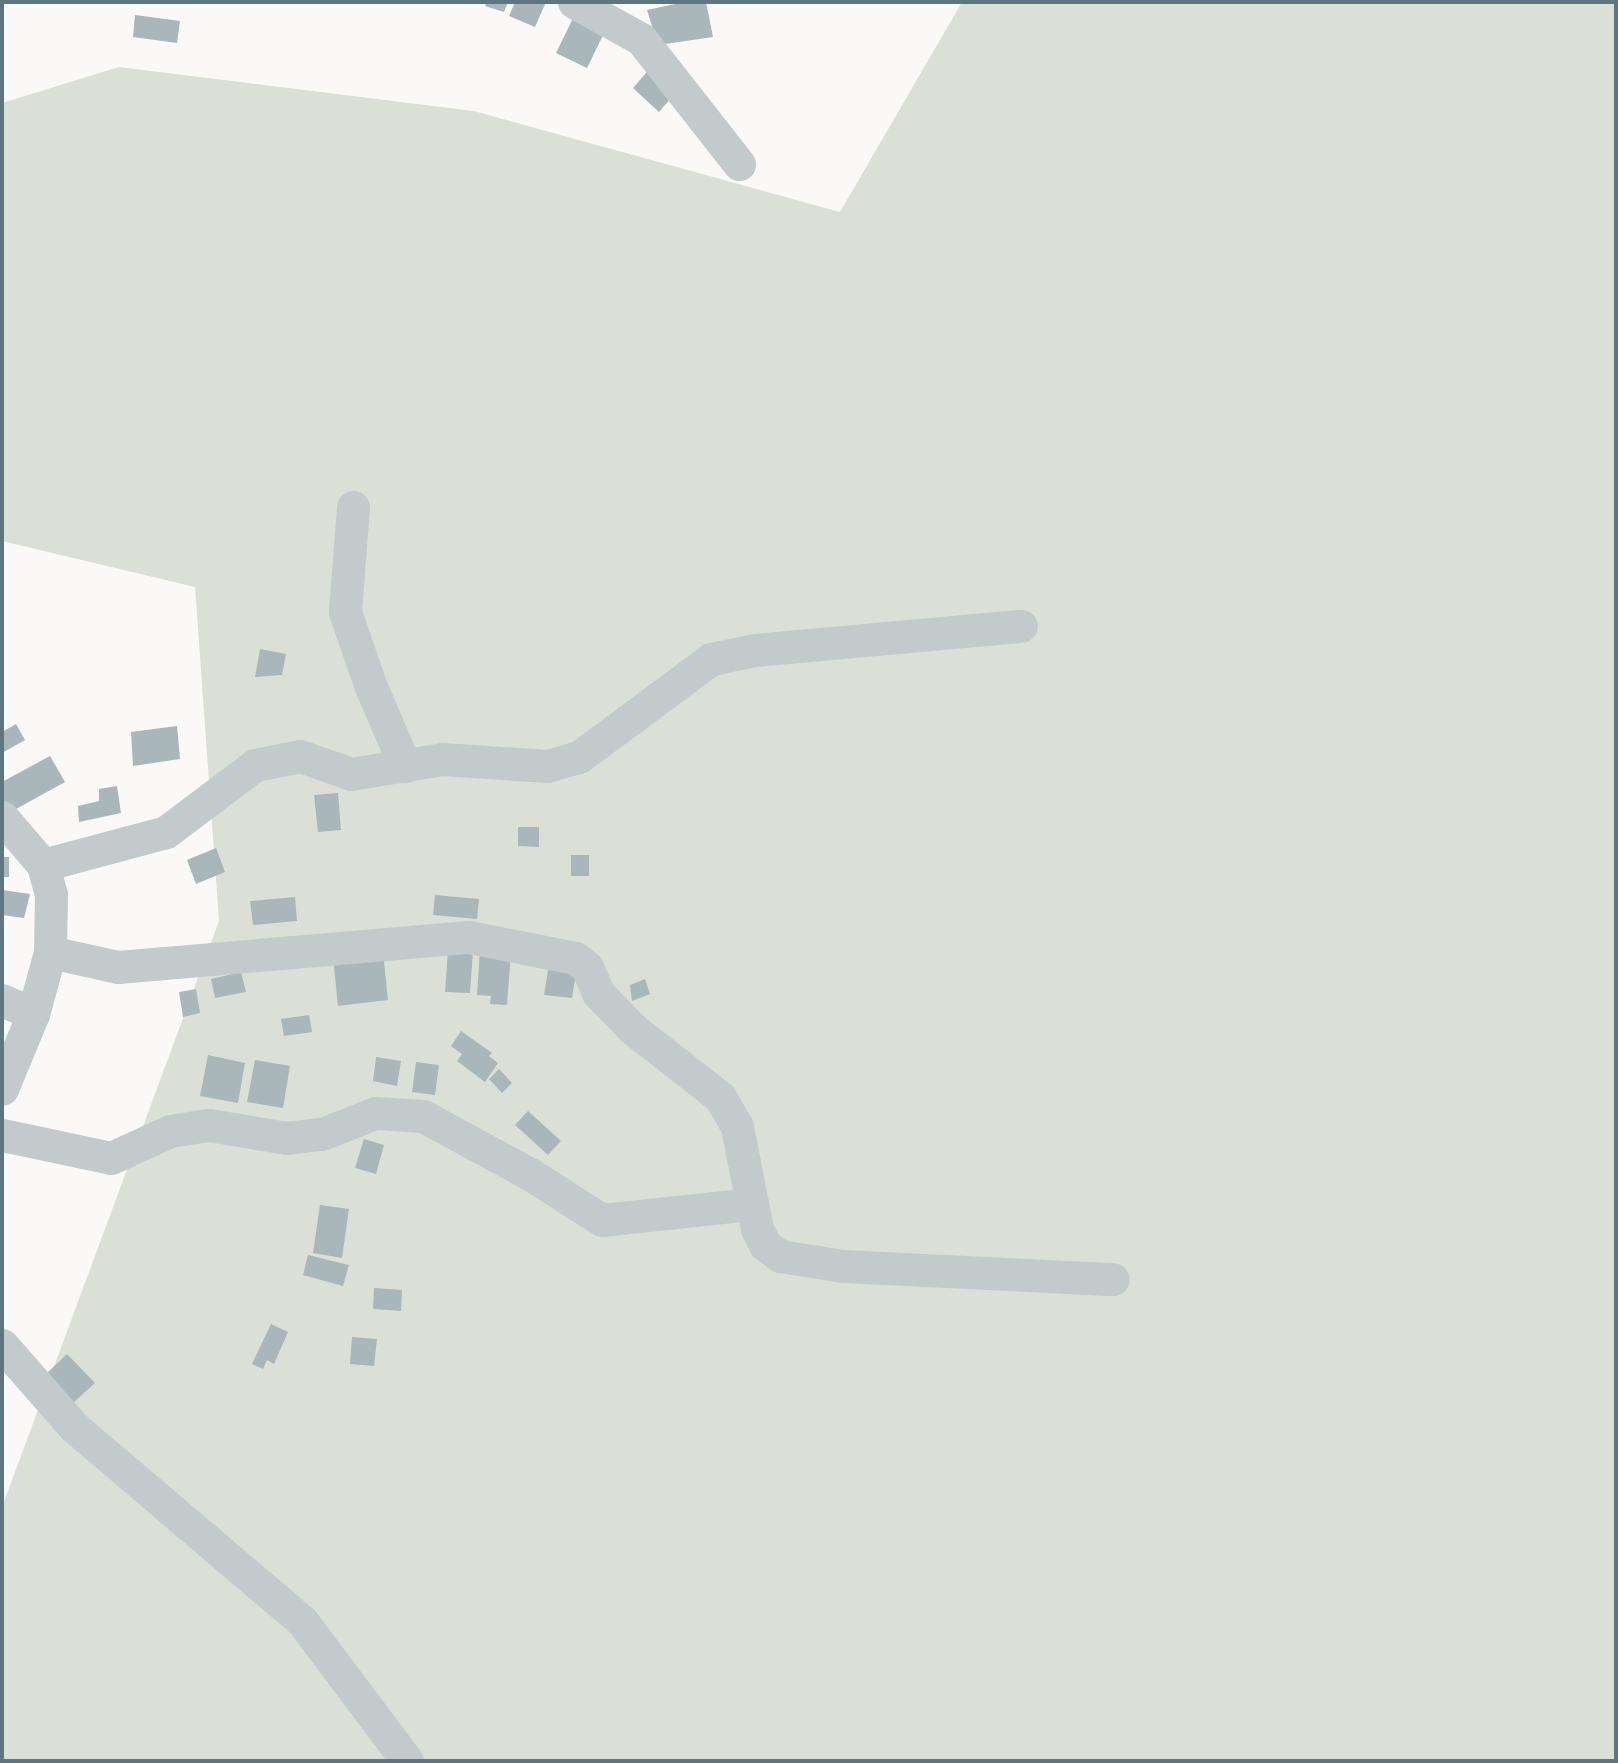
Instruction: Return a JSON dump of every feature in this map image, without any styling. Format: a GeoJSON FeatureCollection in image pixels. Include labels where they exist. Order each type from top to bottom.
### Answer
{"type":"FeatureCollection","features":[{"type":"Feature","properties":{"kind":"street"},"geometry":{"type":"LineString","coordinates":[[574,2],[641,39],[739,164]]}},
{"type":"Feature","properties":{"kind":"street"},"geometry":{"type":"LineString","coordinates":[[353,507],[345,612],[371,687],[405,766]]}},
{"type":"Feature","properties":{"kind":"street"},"geometry":{"type":"LineString","coordinates":[[43,865],[166,832],[255,765],[300,756],[351,774],[443,759],[547,766],[579,757],[711,659],[755,650],[1021,626]]}},
{"type":"Feature","properties":{"kind":"street"},"geometry":{"type":"LineString","coordinates":[[2,817],[43,865],[51,894],[50,952],[33,1014],[2,1089]]}},
{"type":"Feature","properties":{"kind":"street"},"geometry":{"type":"LineString","coordinates":[[50,952],[118,967],[470,937],[575,958],[587,967],[598,993],[633,1029],[720,1097],[737,1127],[752,1204],[765,1245],[780,1256],[843,1266],[1113,1279]]}},
{"type":"Feature","properties":{"kind":"street"},"geometry":{"type":"LineString","coordinates":[[2,1000],[33,1014]]}},
{"type":"Feature","properties":{"kind":"street"},"geometry":{"type":"LineString","coordinates":[[2,1135],[111,1158],[170,1131],[209,1125],[287,1139],[322,1134],[375,1113],[423,1116],[530,1174],[602,1220],[752,1204]]}},
{"type":"Feature","properties":{"kind":"street"},"geometry":{"type":"LineString","coordinates":[[2,1345],[74,1427],[182,1514],[302,1621],[407,1761]]}},
{"type":"Feature","properties":{"kind":"shaded area"},"geometry":{"type":"Polygon","coordinates":[[[962,2],[1616,2],[1616,1761],[2,1761],[2,1507],[219,921],[195,587],[2,541],[2,103],[119,67],[474,111],[840,212],[962,2]]]}},
{"type":"Feature","properties":{"kind":"building"},"geometry":{"type":"Polygon","coordinates":[[[487,2],[508,2],[504,12],[485,6],[487,2]]]}},
{"type":"Feature","properties":{"kind":"building"},"geometry":{"type":"Polygon","coordinates":[[[515,2],[546,2],[535,27],[509,16],[515,2]]]}},
{"type":"Feature","properties":{"kind":"building"},"geometry":{"type":"Polygon","coordinates":[[[685,2],[706,2],[713,37],[658,45],[647,10],[685,2]]]}},
{"type":"Feature","properties":{"kind":"building"},"geometry":{"type":"Polygon","coordinates":[[[577,10],[608,25],[587,68],[556,53],[577,10]]]}},
{"type":"Feature","properties":{"kind":"building"},"geometry":{"type":"Polygon","coordinates":[[[135,15],[180,21],[177,43],[133,37],[135,15]]]}},
{"type":"Feature","properties":{"kind":"building"},"geometry":{"type":"Polygon","coordinates":[[[652,66],[678,90],[659,112],[633,88],[652,66]]]}},
{"type":"Feature","properties":{"kind":"building"},"geometry":{"type":"Polygon","coordinates":[[[260,649],[286,654],[282,675],[255,677],[260,649]]]}},
{"type":"Feature","properties":{"kind":"building"},"geometry":{"type":"Polygon","coordinates":[[[16,724],[25,740],[2,753],[2,732],[16,724]]]}},
{"type":"Feature","properties":{"kind":"building"},"geometry":{"type":"Polygon","coordinates":[[[177,726],[180,759],[133,766],[131,732],[177,726]]]}},
{"type":"Feature","properties":{"kind":"building"},"geometry":{"type":"Polygon","coordinates":[[[50,756],[65,782],[7,814],[2,803],[2,782],[50,756]]]}},
{"type":"Feature","properties":{"kind":"building"},"geometry":{"type":"Polygon","coordinates":[[[117,786],[121,813],[79,822],[78,806],[99,801],[99,789],[117,786]]]}},
{"type":"Feature","properties":{"kind":"building"},"geometry":{"type":"Polygon","coordinates":[[[338,793],[341,830],[318,832],[314,795],[338,793]]]}},
{"type":"Feature","properties":{"kind":"building"},"geometry":{"type":"Polygon","coordinates":[[[518,827],[539,827],[539,847],[518,846],[518,827]]]}},
{"type":"Feature","properties":{"kind":"building"},"geometry":{"type":"Polygon","coordinates":[[[216,848],[225,872],[196,884],[187,860],[216,848]]]}},
{"type":"Feature","properties":{"kind":"building"},"geometry":{"type":"Polygon","coordinates":[[[571,855],[589,855],[589,876],[571,876],[571,855]]]}},
{"type":"Feature","properties":{"kind":"building"},"geometry":{"type":"Polygon","coordinates":[[[2,857],[9,857],[9,877],[2,877],[2,857]]]}},
{"type":"Feature","properties":{"kind":"building"},"geometry":{"type":"Polygon","coordinates":[[[2,890],[30,894],[24,918],[2,915],[2,890]]]}},
{"type":"Feature","properties":{"kind":"building"},"geometry":{"type":"Polygon","coordinates":[[[435,895],[479,899],[477,919],[433,915],[435,895]]]}},
{"type":"Feature","properties":{"kind":"building"},"geometry":{"type":"Polygon","coordinates":[[[295,897],[297,921],[253,925],[250,901],[295,897]]]}},
{"type":"Feature","properties":{"kind":"building"},"geometry":{"type":"Polygon","coordinates":[[[448,950],[473,951],[470,993],[445,992],[448,950]]]}},
{"type":"Feature","properties":{"kind":"building"},"geometry":{"type":"Polygon","coordinates":[[[480,950],[511,952],[507,1005],[490,1004],[491,996],[477,995],[480,950]]]}},
{"type":"Feature","properties":{"kind":"building"},"geometry":{"type":"Polygon","coordinates":[[[383,952],[388,1000],[338,1006],[333,958],[383,952]]]}},
{"type":"Feature","properties":{"kind":"building"},"geometry":{"type":"Polygon","coordinates":[[[549,964],[577,968],[572,998],[544,995],[549,964]]]}},
{"type":"Feature","properties":{"kind":"building"},"geometry":{"type":"Polygon","coordinates":[[[241,972],[246,992],[215,998],[211,979],[241,972]]]}},
{"type":"Feature","properties":{"kind":"building"},"geometry":{"type":"Polygon","coordinates":[[[645,979],[650,994],[632,1001],[630,985],[645,979]]]}},
{"type":"Feature","properties":{"kind":"building"},"geometry":{"type":"Polygon","coordinates":[[[196,989],[200,1013],[183,1017],[179,992],[196,989]]]}},
{"type":"Feature","properties":{"kind":"building"},"geometry":{"type":"Polygon","coordinates":[[[309,1015],[312,1032],[284,1036],[281,1019],[309,1015]]]}},
{"type":"Feature","properties":{"kind":"building"},"geometry":{"type":"Polygon","coordinates":[[[461,1031],[492,1053],[489,1056],[498,1063],[485,1082],[457,1061],[462,1054],[451,1046],[461,1031]]]}},
{"type":"Feature","properties":{"kind":"building"},"geometry":{"type":"Polygon","coordinates":[[[208,1055],[245,1063],[238,1103],[200,1096],[208,1055]]]}},
{"type":"Feature","properties":{"kind":"building"},"geometry":{"type":"Polygon","coordinates":[[[376,1057],[401,1061],[397,1086],[373,1081],[376,1057]]]}},
{"type":"Feature","properties":{"kind":"building"},"geometry":{"type":"Polygon","coordinates":[[[255,1060],[290,1066],[283,1108],[247,1102],[255,1060]]]}},
{"type":"Feature","properties":{"kind":"building"},"geometry":{"type":"Polygon","coordinates":[[[416,1062],[439,1065],[435,1095],[412,1092],[416,1062]]]}},
{"type":"Feature","properties":{"kind":"building"},"geometry":{"type":"Polygon","coordinates":[[[499,1069],[512,1083],[502,1093],[489,1079],[499,1069]]]}},
{"type":"Feature","properties":{"kind":"building"},"geometry":{"type":"Polygon","coordinates":[[[528,1111],[561,1141],[548,1155],[515,1125],[528,1111]]]}},
{"type":"Feature","properties":{"kind":"building"},"geometry":{"type":"Polygon","coordinates":[[[364,1139],[384,1145],[376,1174],[355,1168],[364,1139]]]}},
{"type":"Feature","properties":{"kind":"building"},"geometry":{"type":"Polygon","coordinates":[[[320,1205],[349,1209],[342,1258],[313,1253],[320,1205]]]}},
{"type":"Feature","properties":{"kind":"building"},"geometry":{"type":"Polygon","coordinates":[[[308,1255],[349,1265],[343,1286],[303,1275],[308,1255]]]}},
{"type":"Feature","properties":{"kind":"building"},"geometry":{"type":"Polygon","coordinates":[[[374,1288],[402,1290],[401,1311],[373,1309],[374,1288]]]}},
{"type":"Feature","properties":{"kind":"building"},"geometry":{"type":"Polygon","coordinates":[[[271,1324],[288,1332],[274,1364],[267,1360],[263,1369],[252,1364],[271,1324]]]}},
{"type":"Feature","properties":{"kind":"building"},"geometry":{"type":"Polygon","coordinates":[[[352,1337],[377,1339],[374,1366],[350,1364],[352,1337]]]}},
{"type":"Feature","properties":{"kind":"building"},"geometry":{"type":"Polygon","coordinates":[[[67,1354],[95,1383],[73,1403],[46,1374],[67,1354]]]}}]}
